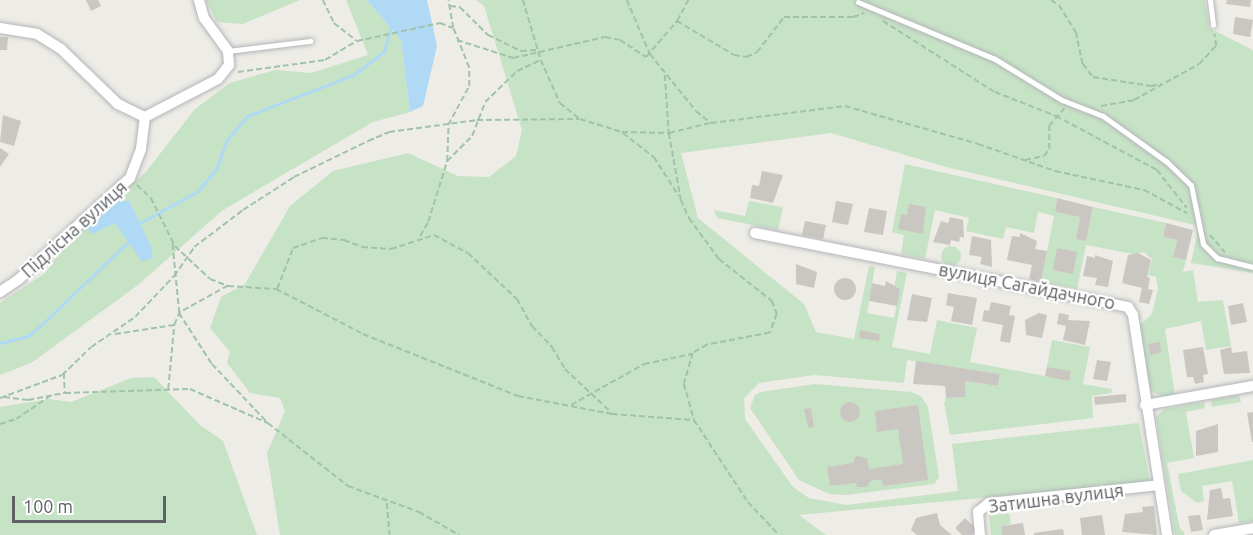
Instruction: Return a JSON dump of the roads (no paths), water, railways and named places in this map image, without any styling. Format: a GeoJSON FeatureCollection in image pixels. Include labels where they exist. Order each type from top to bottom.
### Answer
{"type":"FeatureCollection","features":[{"type":"Feature","properties":{"kind":"street"},"geometry":{"type":"LineString","coordinates":[[0,28],[37,34],[61,50],[118,104],[145,117],[218,79],[230,65],[228,51],[204,18],[199,0]]}},
{"type":"Feature","properties":{"kind":"street","name":"Підлісна вулиця"},"geometry":{"type":"LineString","coordinates":[[0,292],[19,279],[130,178],[141,148],[145,117]]}},
{"type":"Feature","properties":{"kind":"street","name":"вулиця Сагайдачного"},"geometry":{"type":"LineString","coordinates":[[755,233],[1128,307],[1133,315],[1145,405]]}},
{"type":"Feature","properties":{"kind":"street"},"geometry":{"type":"LineString","coordinates":[[1167,535],[1145,405],[1253,386]]}},
{"type":"Feature","properties":{"kind":"street","name":"Затишна вулиця"},"geometry":{"type":"LineString","coordinates":[[980,535],[978,513],[988,503],[1159,485]]}},
{"type":"Feature","properties":{"kind":"street"},"geometry":{"type":"LineString","coordinates":[[1214,535],[1253,528]]}},
{"type":"Feature","properties":{"kind":"lane"},"geometry":{"type":"LineString","coordinates":[[1210,0],[1213,25]]}},
{"type":"Feature","properties":{"kind":"lane"},"geometry":{"type":"LineString","coordinates":[[858,2],[995,59],[1071,104],[1103,116],[1167,162],[1191,185],[1203,228],[1203,244],[1217,258],[1253,267]]}},
{"type":"Feature","properties":{"kind":"lane"},"geometry":{"type":"LineString","coordinates":[[228,51],[310,41]]}},
{"type":"Feature","properties":{"kind":"water"},"geometry":{"type":"Polygon","coordinates":[[[367,0],[427,0],[437,46],[423,106],[410,112],[401,40],[367,0]]]}},
{"type":"Feature","properties":{"kind":"water"},"geometry":{"type":"Polygon","coordinates":[[[129,201],[151,246],[153,257],[142,262],[115,223],[92,234],[84,226],[111,202],[129,201]]]}},
{"type":"Feature","properties":{"kind":"waterway"},"geometry":{"type":"LineString","coordinates":[[138,224],[198,191],[216,169],[227,140],[247,116],[353,75],[384,52],[391,25]]}},
{"type":"Feature","properties":{"kind":"waterway"},"geometry":{"type":"LineString","coordinates":[[0,343],[28,336],[128,242]]}}]}
